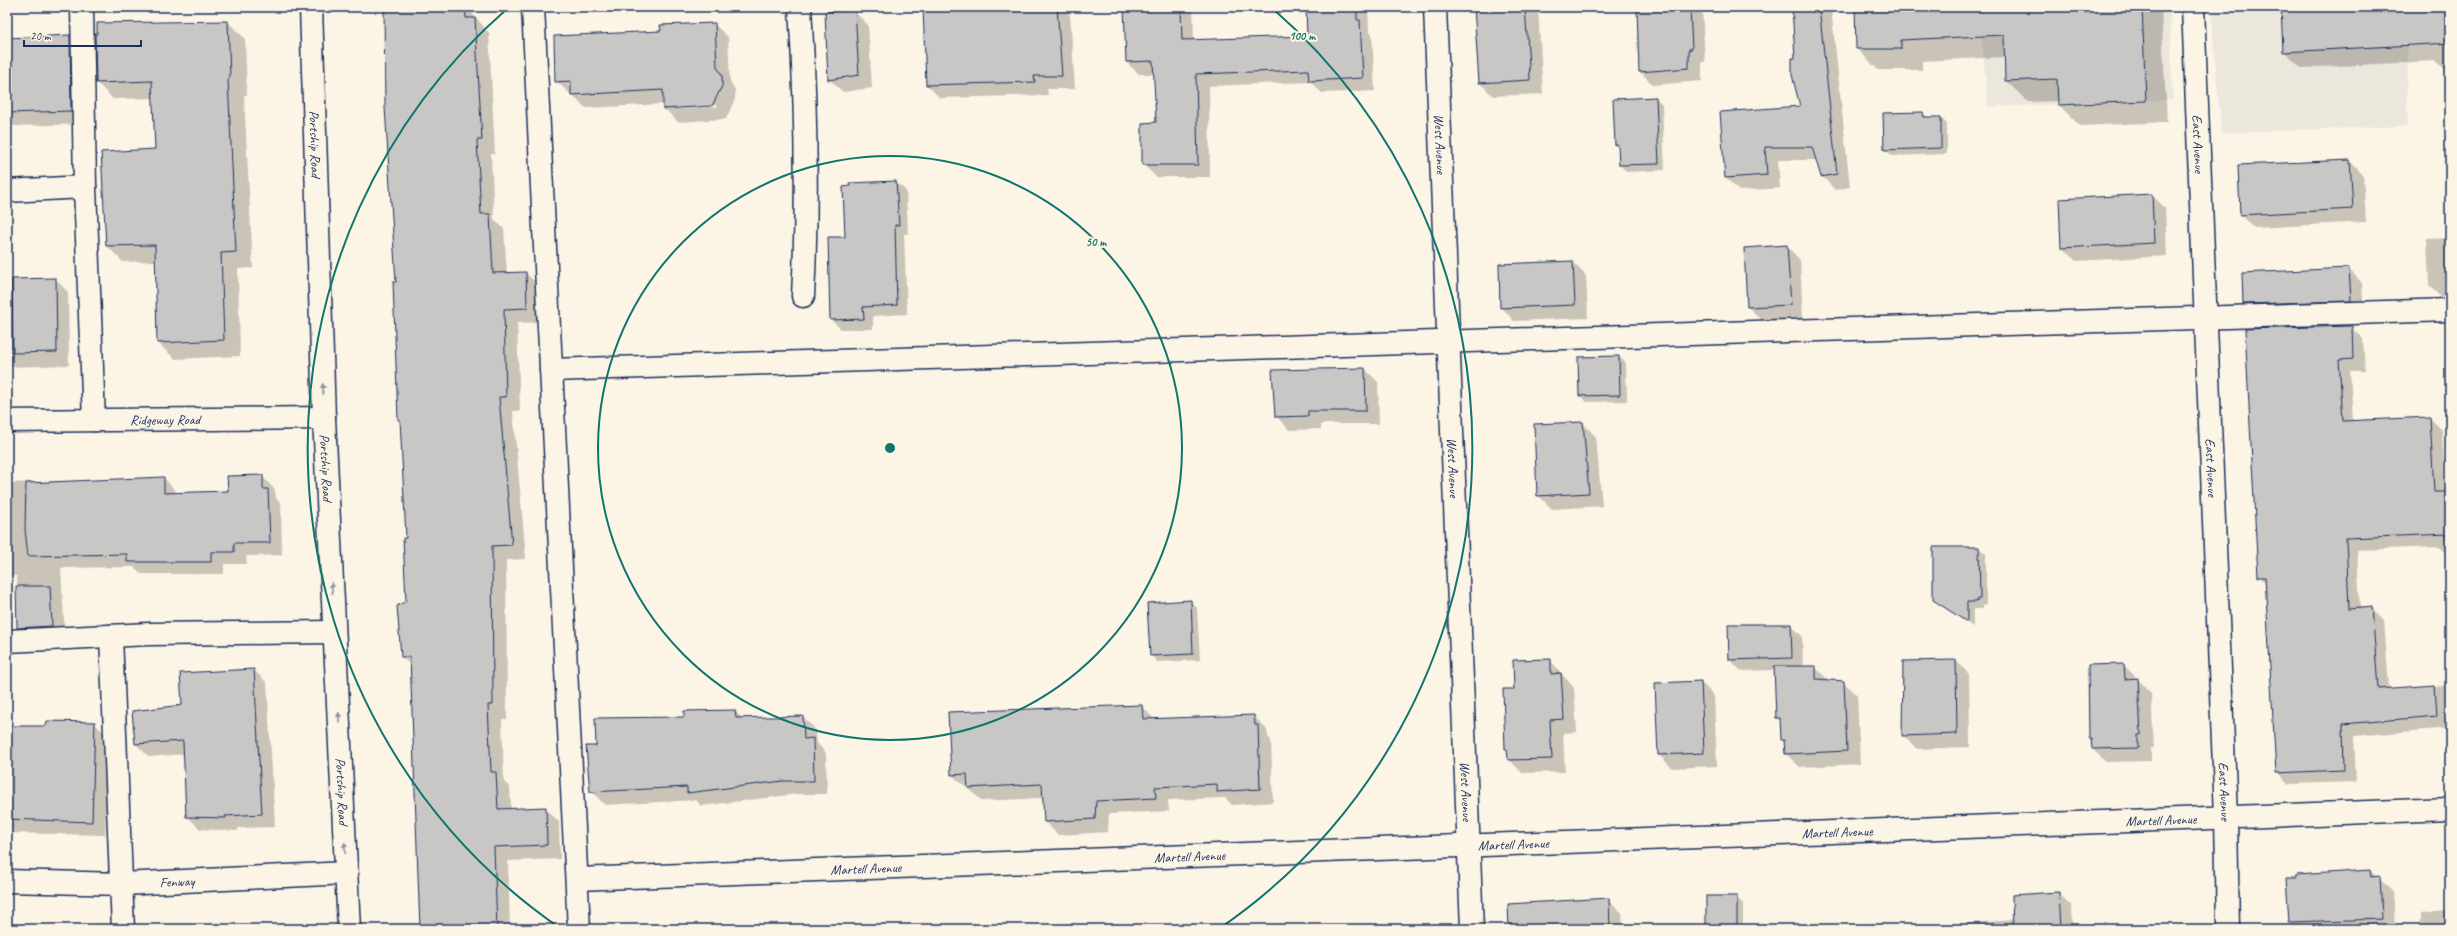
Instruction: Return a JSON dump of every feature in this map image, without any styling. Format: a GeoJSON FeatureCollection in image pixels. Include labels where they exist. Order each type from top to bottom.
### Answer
{"type":"FeatureCollection","features":[{"type":"Feature","properties":{"kind":"street"},"geometry":{"type":"LineString","coordinates":[[82,7],[85,187],[94,420]]}},
{"type":"Feature","properties":{"kind":"street","name":"Portship Road"},"geometry":{"type":"LineString","coordinates":[[310,7],[324,418],[349,929]]}},
{"type":"Feature","properties":{"kind":"street"},"geometry":{"type":"LineString","coordinates":[[533,7],[579,929]]}},
{"type":"Feature","properties":{"kind":"street"},"geometry":{"type":"LineString","coordinates":[[800,7],[806,157],[806,233],[803,296]]}},
{"type":"Feature","properties":{"kind":"street","name":"West Avenue"},"geometry":{"type":"LineString","coordinates":[[1435,7],[1447,341],[1472,929]]}},
{"type":"Feature","properties":{"kind":"street","name":"East Avenue"},"geometry":{"type":"LineString","coordinates":[[2193,7],[2207,317],[2226,816],[2228,929]]}},
{"type":"Feature","properties":{"kind":"street"},"geometry":{"type":"LineString","coordinates":[[7,191],[85,187]]}},
{"type":"Feature","properties":{"kind":"street"},"geometry":{"type":"LineString","coordinates":[[551,370],[2450,310]]}},
{"type":"Feature","properties":{"kind":"street","name":"Ridgeway Road"},"geometry":{"type":"LineString","coordinates":[[7,421],[324,418]]}},
{"type":"Feature","properties":{"kind":"street"},"geometry":{"type":"LineString","coordinates":[[7,641],[111,636],[334,632]]}},
{"type":"Feature","properties":{"kind":"street"},"geometry":{"type":"LineString","coordinates":[[111,636],[123,929]]}},
{"type":"Feature","properties":{"kind":"street","name":"Martell Avenue"},"geometry":{"type":"LineString","coordinates":[[577,879],[1468,844],[2450,809]]}},
{"type":"Feature","properties":{"kind":"street","name":"Fenway"},"geometry":{"type":"LineString","coordinates":[[7,881],[122,884],[347,873]]}},
{"type":"Feature","properties":{"kind":"shaded area"},"geometry":{"type":"Polygon","coordinates":[[[1979,7],[2170,7],[2173,100],[1988,107],[1979,7]]]}},
{"type":"Feature","properties":{"kind":"shaded area"},"geometry":{"type":"Polygon","coordinates":[[[2211,7],[2408,7],[2407,126],[2221,133],[2211,7]]]}},
{"type":"Feature","properties":{"kind":"building"},"geometry":{"type":"Polygon","coordinates":[[[384,7],[465,7],[466,18],[475,18],[482,140],[477,140],[481,214],[490,214],[493,273],[526,272],[527,308],[504,309],[506,397],[499,397],[512,545],[492,546],[493,705],[488,705],[491,772],[496,772],[498,809],[546,807],[547,845],[494,847],[497,929],[420,929],[410,657],[401,657],[397,606],[406,601],[403,538],[406,538],[400,420],[398,420],[393,282],[396,282],[385,107],[384,7]]]}},
{"type":"Feature","properties":{"kind":"building"},"geometry":{"type":"Polygon","coordinates":[[[923,7],[1057,7],[1062,76],[1034,76],[1035,82],[926,85],[923,7]]]}},
{"type":"Feature","properties":{"kind":"building"},"geometry":{"type":"Polygon","coordinates":[[[1124,7],[1181,7],[1182,40],[1307,36],[1306,7],[1357,7],[1357,20],[1360,20],[1363,78],[1309,81],[1308,70],[1196,74],[1198,165],[1142,165],[1142,123],[1156,122],[1153,61],[1126,62],[1124,7]]]}},
{"type":"Feature","properties":{"kind":"building"},"geometry":{"type":"Polygon","coordinates":[[[1474,7],[1525,7],[1530,80],[1479,83],[1474,7]]]}},
{"type":"Feature","properties":{"kind":"building"},"geometry":{"type":"Polygon","coordinates":[[[1637,7],[1690,7],[1692,49],[1689,49],[1689,68],[1639,72],[1637,7]]]}},
{"type":"Feature","properties":{"kind":"building"},"geometry":{"type":"Polygon","coordinates":[[[1792,7],[1819,7],[1837,174],[1821,177],[1812,147],[1765,147],[1767,175],[1725,178],[1720,112],[1800,106],[1792,75],[1792,58],[1795,58],[1792,7]]]}},
{"type":"Feature","properties":{"kind":"building"},"geometry":{"type":"Polygon","coordinates":[[[1855,7],[2142,7],[2146,101],[2058,105],[2057,79],[2005,81],[2004,35],[1901,40],[1901,49],[1856,49],[1855,7]]]}},
{"type":"Feature","properties":{"kind":"building"},"geometry":{"type":"Polygon","coordinates":[[[2281,7],[2450,7],[2450,43],[2283,52],[2281,7]]]}},
{"type":"Feature","properties":{"kind":"building"},"geometry":{"type":"Polygon","coordinates":[[[855,10],[859,75],[828,80],[825,12],[855,10]]]}},
{"type":"Feature","properties":{"kind":"building"},"geometry":{"type":"Polygon","coordinates":[[[228,21],[230,78],[228,79],[236,252],[221,253],[224,340],[157,343],[155,245],[106,246],[101,152],[155,149],[152,81],[96,83],[95,34],[97,34],[97,23],[228,21]]]}},
{"type":"Feature","properties":{"kind":"building"},"geometry":{"type":"Polygon","coordinates":[[[715,23],[717,67],[722,75],[722,86],[712,106],[663,109],[663,90],[571,95],[571,81],[555,82],[554,36],[661,31],[660,25],[715,23]]]}},
{"type":"Feature","properties":{"kind":"building"},"geometry":{"type":"Polygon","coordinates":[[[70,35],[71,111],[7,113],[7,38],[70,35]]]}},
{"type":"Feature","properties":{"kind":"building"},"geometry":{"type":"Polygon","coordinates":[[[1656,97],[1659,164],[1619,165],[1618,145],[1615,145],[1613,99],[1656,97]]]}},
{"type":"Feature","properties":{"kind":"building"},"geometry":{"type":"Polygon","coordinates":[[[1923,112],[1924,117],[1941,117],[1941,148],[1884,150],[1883,113],[1923,112]]]}},
{"type":"Feature","properties":{"kind":"building"},"geometry":{"type":"Polygon","coordinates":[[[2350,160],[2353,209],[2240,215],[2238,165],[2350,160]]]}},
{"type":"Feature","properties":{"kind":"building"},"geometry":{"type":"Polygon","coordinates":[[[896,181],[899,225],[895,225],[897,305],[863,307],[864,319],[830,320],[828,237],[845,237],[843,187],[850,186],[849,183],[896,181]]]}},
{"type":"Feature","properties":{"kind":"building"},"geometry":{"type":"Polygon","coordinates":[[[2152,194],[2154,243],[2061,248],[2059,199],[2152,194]]]}},
{"type":"Feature","properties":{"kind":"building"},"geometry":{"type":"Polygon","coordinates":[[[1787,245],[1791,305],[1747,307],[1744,248],[1787,245]]]}},
{"type":"Feature","properties":{"kind":"building"},"geometry":{"type":"Polygon","coordinates":[[[1573,261],[1575,305],[1500,308],[1499,264],[1573,261]]]}},
{"type":"Feature","properties":{"kind":"building"},"geometry":{"type":"Polygon","coordinates":[[[2349,268],[2351,301],[2243,304],[2242,273],[2349,268]]]}},
{"type":"Feature","properties":{"kind":"building"},"geometry":{"type":"Polygon","coordinates":[[[56,278],[57,352],[13,353],[12,279],[56,278]]]}},
{"type":"Feature","properties":{"kind":"building"},"geometry":{"type":"Polygon","coordinates":[[[2352,326],[2353,359],[2339,360],[2343,421],[2430,417],[2434,492],[2450,492],[2450,534],[2346,538],[2349,609],[2372,607],[2378,689],[2435,685],[2437,716],[2343,724],[2344,770],[2276,773],[2265,577],[2258,577],[2245,329],[2352,326]]]}},
{"type":"Feature","properties":{"kind":"building"},"geometry":{"type":"Polygon","coordinates":[[[1619,356],[1620,395],[1579,396],[1578,357],[1619,356]]]}},
{"type":"Feature","properties":{"kind":"building"},"geometry":{"type":"Polygon","coordinates":[[[1365,368],[1366,411],[1308,411],[1308,416],[1275,417],[1272,370],[1365,368]]]}},
{"type":"Feature","properties":{"kind":"building"},"geometry":{"type":"Polygon","coordinates":[[[1583,422],[1589,493],[1537,496],[1534,424],[1583,422]]]}},
{"type":"Feature","properties":{"kind":"building"},"geometry":{"type":"Polygon","coordinates":[[[263,475],[263,489],[268,489],[270,543],[234,543],[234,552],[211,552],[211,562],[127,562],[127,554],[28,556],[25,529],[26,483],[164,477],[164,493],[228,491],[227,476],[263,475]]]}},
{"type":"Feature","properties":{"kind":"building"},"geometry":{"type":"Polygon","coordinates":[[[1933,547],[1979,547],[1980,599],[1977,599],[1977,602],[1967,602],[1967,622],[1933,600],[1933,547]]]}},
{"type":"Feature","properties":{"kind":"building"},"geometry":{"type":"Polygon","coordinates":[[[16,586],[50,586],[52,626],[17,628],[16,586]]]}},
{"type":"Feature","properties":{"kind":"building"},"geometry":{"type":"Polygon","coordinates":[[[1191,600],[1193,654],[1150,656],[1147,603],[1191,600]]]}},
{"type":"Feature","properties":{"kind":"building"},"geometry":{"type":"Polygon","coordinates":[[[1728,624],[1791,624],[1792,658],[1729,660],[1728,624]]]}},
{"type":"Feature","properties":{"kind":"building"},"geometry":{"type":"Polygon","coordinates":[[[1551,659],[1551,674],[1561,673],[1564,719],[1550,720],[1552,759],[1508,760],[1507,749],[1505,749],[1503,689],[1514,689],[1513,660],[1551,659]]]}},
{"type":"Feature","properties":{"kind":"building"},"geometry":{"type":"Polygon","coordinates":[[[1956,660],[1957,734],[1902,736],[1903,661],[1956,660]]]}},
{"type":"Feature","properties":{"kind":"building"},"geometry":{"type":"Polygon","coordinates":[[[2124,664],[2125,679],[2138,678],[2141,735],[2138,735],[2138,748],[2092,749],[2091,738],[2089,738],[2088,665],[2124,664]]]}},
{"type":"Feature","properties":{"kind":"building"},"geometry":{"type":"Polygon","coordinates":[[[1774,666],[1816,666],[1816,679],[1844,681],[1847,751],[1785,754],[1784,740],[1781,740],[1780,718],[1776,718],[1774,666]]]}},
{"type":"Feature","properties":{"kind":"building"},"geometry":{"type":"Polygon","coordinates":[[[254,669],[262,814],[225,816],[226,818],[186,817],[183,741],[135,744],[132,711],[182,705],[180,673],[254,669]]]}},
{"type":"Feature","properties":{"kind":"building"},"geometry":{"type":"Polygon","coordinates":[[[1701,681],[1704,753],[1658,755],[1655,683],[1701,681]]]}},
{"type":"Feature","properties":{"kind":"building"},"geometry":{"type":"Polygon","coordinates":[[[1142,705],[1143,719],[1254,715],[1255,725],[1258,725],[1260,789],[1217,792],[1217,784],[1155,787],[1156,798],[1096,801],[1095,819],[1044,822],[1042,784],[968,788],[967,774],[951,775],[948,712],[1142,705]]]}},
{"type":"Feature","properties":{"kind":"building"},"geometry":{"type":"Polygon","coordinates":[[[735,710],[736,718],[803,716],[804,739],[813,738],[814,781],[783,781],[687,793],[687,787],[590,792],[586,746],[596,746],[595,718],[684,717],[684,711],[735,710]]]}},
{"type":"Feature","properties":{"kind":"building"},"geometry":{"type":"Polygon","coordinates":[[[47,721],[95,722],[92,822],[7,819],[7,726],[46,726],[47,721]]]}},
{"type":"Feature","properties":{"kind":"building"},"geometry":{"type":"Polygon","coordinates":[[[2370,870],[2371,877],[2380,876],[2382,919],[2289,922],[2286,878],[2297,878],[2297,875],[2370,870]]]}},
{"type":"Feature","properties":{"kind":"building"},"geometry":{"type":"Polygon","coordinates":[[[2059,892],[2061,929],[2013,929],[2012,895],[2059,892]]]}},
{"type":"Feature","properties":{"kind":"building"},"geometry":{"type":"Polygon","coordinates":[[[1706,896],[1737,896],[1737,929],[1706,929],[1706,896]]]}},
{"type":"Feature","properties":{"kind":"building"},"geometry":{"type":"Polygon","coordinates":[[[1609,898],[1610,929],[1509,929],[1508,904],[1609,898]]]}}]}
